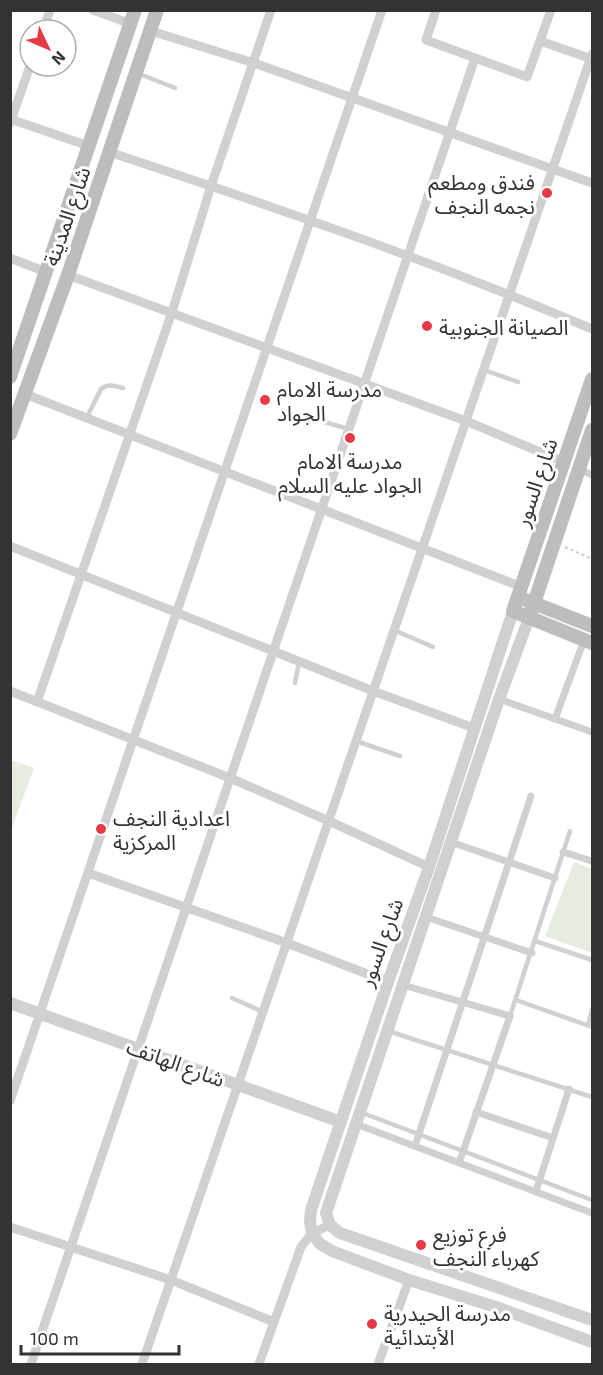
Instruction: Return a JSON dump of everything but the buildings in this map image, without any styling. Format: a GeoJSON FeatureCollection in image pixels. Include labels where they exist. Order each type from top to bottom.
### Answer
{"type":"FeatureCollection","features":[{"type":"Feature","properties":{"kind":"main road","name":"شارع المدينة"},"geometry":{"type":"LineString","coordinates":[[10,434],[68,275],[157,10]]}},
{"type":"Feature","properties":{"kind":"main road","name":"شارع المدينة"},"geometry":{"type":"LineString","coordinates":[[10,377],[133,17]]}},
{"type":"Feature","properties":{"kind":"main road","name":"شارع السور"},"geometry":{"type":"LineString","coordinates":[[513,611],[592,379]]}},
{"type":"Feature","properties":{"kind":"main road","name":"شارع السور"},"geometry":{"type":"LineString","coordinates":[[529,618],[592,430]]}},
{"type":"Feature","properties":{"kind":"main road"},"geometry":{"type":"LineString","coordinates":[[520,592],[534,603],[592,626]]}},
{"type":"Feature","properties":{"kind":"main road"},"geometry":{"type":"LineString","coordinates":[[513,611],[588,642]]}},
{"type":"Feature","properties":{"kind":"street"},"geometry":{"type":"LineString","coordinates":[[93,10],[133,17]]}},
{"type":"Feature","properties":{"kind":"street"},"geometry":{"type":"LineString","coordinates":[[37,702],[172,312],[211,186],[271,10]]}},
{"type":"Feature","properties":{"kind":"street"},"geometry":{"type":"LineString","coordinates":[[10,1101],[382,10]]}},
{"type":"Feature","properties":{"kind":"street"},"geometry":{"type":"LineString","coordinates":[[436,10],[426,40],[527,76],[551,10]]}},
{"type":"Feature","properties":{"kind":"street"},"geometry":{"type":"LineString","coordinates":[[151,31],[254,63],[592,183]]}},
{"type":"Feature","properties":{"kind":"street"},"geometry":{"type":"LineString","coordinates":[[142,1365],[592,57],[540,41]]}},
{"type":"Feature","properties":{"kind":"street"},"geometry":{"type":"LineString","coordinates":[[31,1365],[475,58]]}},
{"type":"Feature","properties":{"kind":"street"},"geometry":{"type":"LineString","coordinates":[[26,78],[11,120],[89,146]]}},
{"type":"Feature","properties":{"kind":"street"},"geometry":{"type":"LineString","coordinates":[[110,152],[510,294],[592,329]]}},
{"type":"Feature","properties":{"kind":"street"},"geometry":{"type":"LineString","coordinates":[[10,258],[46,272]]}},
{"type":"Feature","properties":{"kind":"street"},"geometry":{"type":"LineString","coordinates":[[68,275],[466,421],[564,462]]}},
{"type":"Feature","properties":{"kind":"street"},"geometry":{"type":"LineString","coordinates":[[25,394],[422,549],[520,592]]}},
{"type":"Feature","properties":{"kind":"street"},"geometry":{"type":"LineString","coordinates":[[579,470],[592,475]]}},
{"type":"Feature","properties":{"kind":"street"},"geometry":{"type":"LineString","coordinates":[[10,546],[299,662],[474,728]]}},
{"type":"Feature","properties":{"kind":"street","name":"شارع السور"},"geometry":{"type":"LineString","coordinates":[[312,1233],[311,1210],[429,867],[513,611]]}},
{"type":"Feature","properties":{"kind":"street","name":"شارع السور"},"geometry":{"type":"LineString","coordinates":[[330,1225],[327,1208],[507,675],[529,618]]}},
{"type":"Feature","properties":{"kind":"street"},"geometry":{"type":"LineString","coordinates":[[555,719],[588,642]]}},
{"type":"Feature","properties":{"kind":"street"},"geometry":{"type":"LineString","coordinates":[[493,671],[507,675]]}},
{"type":"Feature","properties":{"kind":"street"},"geometry":{"type":"LineString","coordinates":[[10,691],[230,778],[429,867]]}},
{"type":"Feature","properties":{"kind":"street"},"geometry":{"type":"LineString","coordinates":[[499,699],[592,732]]}},
{"type":"Feature","properties":{"kind":"street"},"geometry":{"type":"LineString","coordinates":[[415,1146],[531,796]]}},
{"type":"Feature","properties":{"kind":"street"},"geometry":{"type":"LineString","coordinates":[[451,842],[555,878]]}},
{"type":"Feature","properties":{"kind":"street"},"geometry":{"type":"LineString","coordinates":[[563,852],[592,861]]}},
{"type":"Feature","properties":{"kind":"street"},"geometry":{"type":"LineString","coordinates":[[88,873],[287,943],[388,982]]}},
{"type":"Feature","properties":{"kind":"street"},"geometry":{"type":"LineString","coordinates":[[426,916],[532,953]]}},
{"type":"Feature","properties":{"kind":"street"},"geometry":{"type":"LineString","coordinates":[[403,985],[510,1016],[459,1162]]}},
{"type":"Feature","properties":{"kind":"street","name":"شارع الهاتف"},"geometry":{"type":"LineString","coordinates":[[10,1003],[341,1122]]}},
{"type":"Feature","properties":{"kind":"street"},"geometry":{"type":"LineString","coordinates":[[536,1191],[569,1089]]}},
{"type":"Feature","properties":{"kind":"street"},"geometry":{"type":"LineString","coordinates":[[477,1112],[553,1138]]}},
{"type":"Feature","properties":{"kind":"street"},"geometry":{"type":"LineString","coordinates":[[341,1122],[358,1118],[415,1146],[592,1213]]}},
{"type":"Feature","properties":{"kind":"street"},"geometry":{"type":"LineString","coordinates":[[259,1365],[304,1241],[312,1233],[330,1225],[340,1233],[592,1320]]}},
{"type":"Feature","properties":{"kind":"street"},"geometry":{"type":"LineString","coordinates":[[10,1227],[171,1280],[274,1322]]}},
{"type":"Feature","properties":{"kind":"street"},"geometry":{"type":"LineString","coordinates":[[312,1233],[320,1244],[332,1251],[409,1280],[496,1307],[592,1342]]}},
{"type":"Feature","properties":{"kind":"street"},"geometry":{"type":"LineString","coordinates":[[378,1365],[409,1280]]}},
{"type":"Feature","properties":{"kind":"lane"},"geometry":{"type":"LineString","coordinates":[[137,73],[175,88]]}},
{"type":"Feature","properties":{"kind":"lane"},"geometry":{"type":"LineString","coordinates":[[484,370],[518,382]]}},
{"type":"Feature","properties":{"kind":"lane"},"geometry":{"type":"LineString","coordinates":[[87,417],[101,389],[114,385],[123,388]]}},
{"type":"Feature","properties":{"kind":"lane"},"geometry":{"type":"LineString","coordinates":[[310,418],[349,429]]}},
{"type":"Feature","properties":{"kind":"lane"},"geometry":{"type":"LineString","coordinates":[[394,630],[433,647]]}},
{"type":"Feature","properties":{"kind":"lane"},"geometry":{"type":"LineString","coordinates":[[295,683],[299,662]]}},
{"type":"Feature","properties":{"kind":"lane"},"geometry":{"type":"LineString","coordinates":[[356,741],[400,756]]}},
{"type":"Feature","properties":{"kind":"lane"},"geometry":{"type":"LineString","coordinates":[[510,1016],[570,831]]}},
{"type":"Feature","properties":{"kind":"lane"},"geometry":{"type":"LineString","coordinates":[[535,941],[592,960]]}},
{"type":"Feature","properties":{"kind":"lane"},"geometry":{"type":"LineString","coordinates":[[232,998],[263,1012]]}},
{"type":"Feature","properties":{"kind":"lane"},"geometry":{"type":"LineString","coordinates":[[516,1000],[590,1026],[592,1010]]}},
{"type":"Feature","properties":{"kind":"lane"},"geometry":{"type":"LineString","coordinates":[[388,1030],[592,1097]]}},
{"type":"Feature","properties":{"kind":"lane"},"geometry":{"type":"LineString","coordinates":[[358,1118],[419,1134],[592,1200]]}},
{"type":"Feature","properties":{"kind":"path"},"geometry":{"type":"LineString","coordinates":[[554,543],[592,559]]}},
{"type":"Feature","properties":{"kind":"shaded area"},"geometry":{"type":"Polygon","coordinates":[[[10,760],[34,768],[11,830],[10,760]]]}},
{"type":"Feature","properties":{"kind":"shaded area"},"geometry":{"type":"Polygon","coordinates":[[[574,862],[592,869],[592,953],[545,936],[574,862]]]}},
{"type":"Feature","properties":{"kind":"place","name":"فندق ومطعم نجمه النجف"},"geometry":{"type":"Point","coordinates":[547,193]}},
{"type":"Feature","properties":{"kind":"place","name":"الصيانة الجنوبية"},"geometry":{"type":"Point","coordinates":[427,326]}},
{"type":"Feature","properties":{"kind":"place","name":"مدرسة الامام الجواد"},"geometry":{"type":"Point","coordinates":[265,400]}},
{"type":"Feature","properties":{"kind":"place","name":"مدرسة الامام الجواد عليه السلام"},"geometry":{"type":"Point","coordinates":[350,438]}},
{"type":"Feature","properties":{"kind":"place","name":"اعدادية النجف المركزية"},"geometry":{"type":"Point","coordinates":[101,829]}},
{"type":"Feature","properties":{"kind":"place","name":"فرع توزيع كهرباء النجف"},"geometry":{"type":"Point","coordinates":[421,1245]}},
{"type":"Feature","properties":{"kind":"place","name":"مدرسة الحيدرية الأبتدائية"},"geometry":{"type":"Point","coordinates":[372,1324]}}]}
